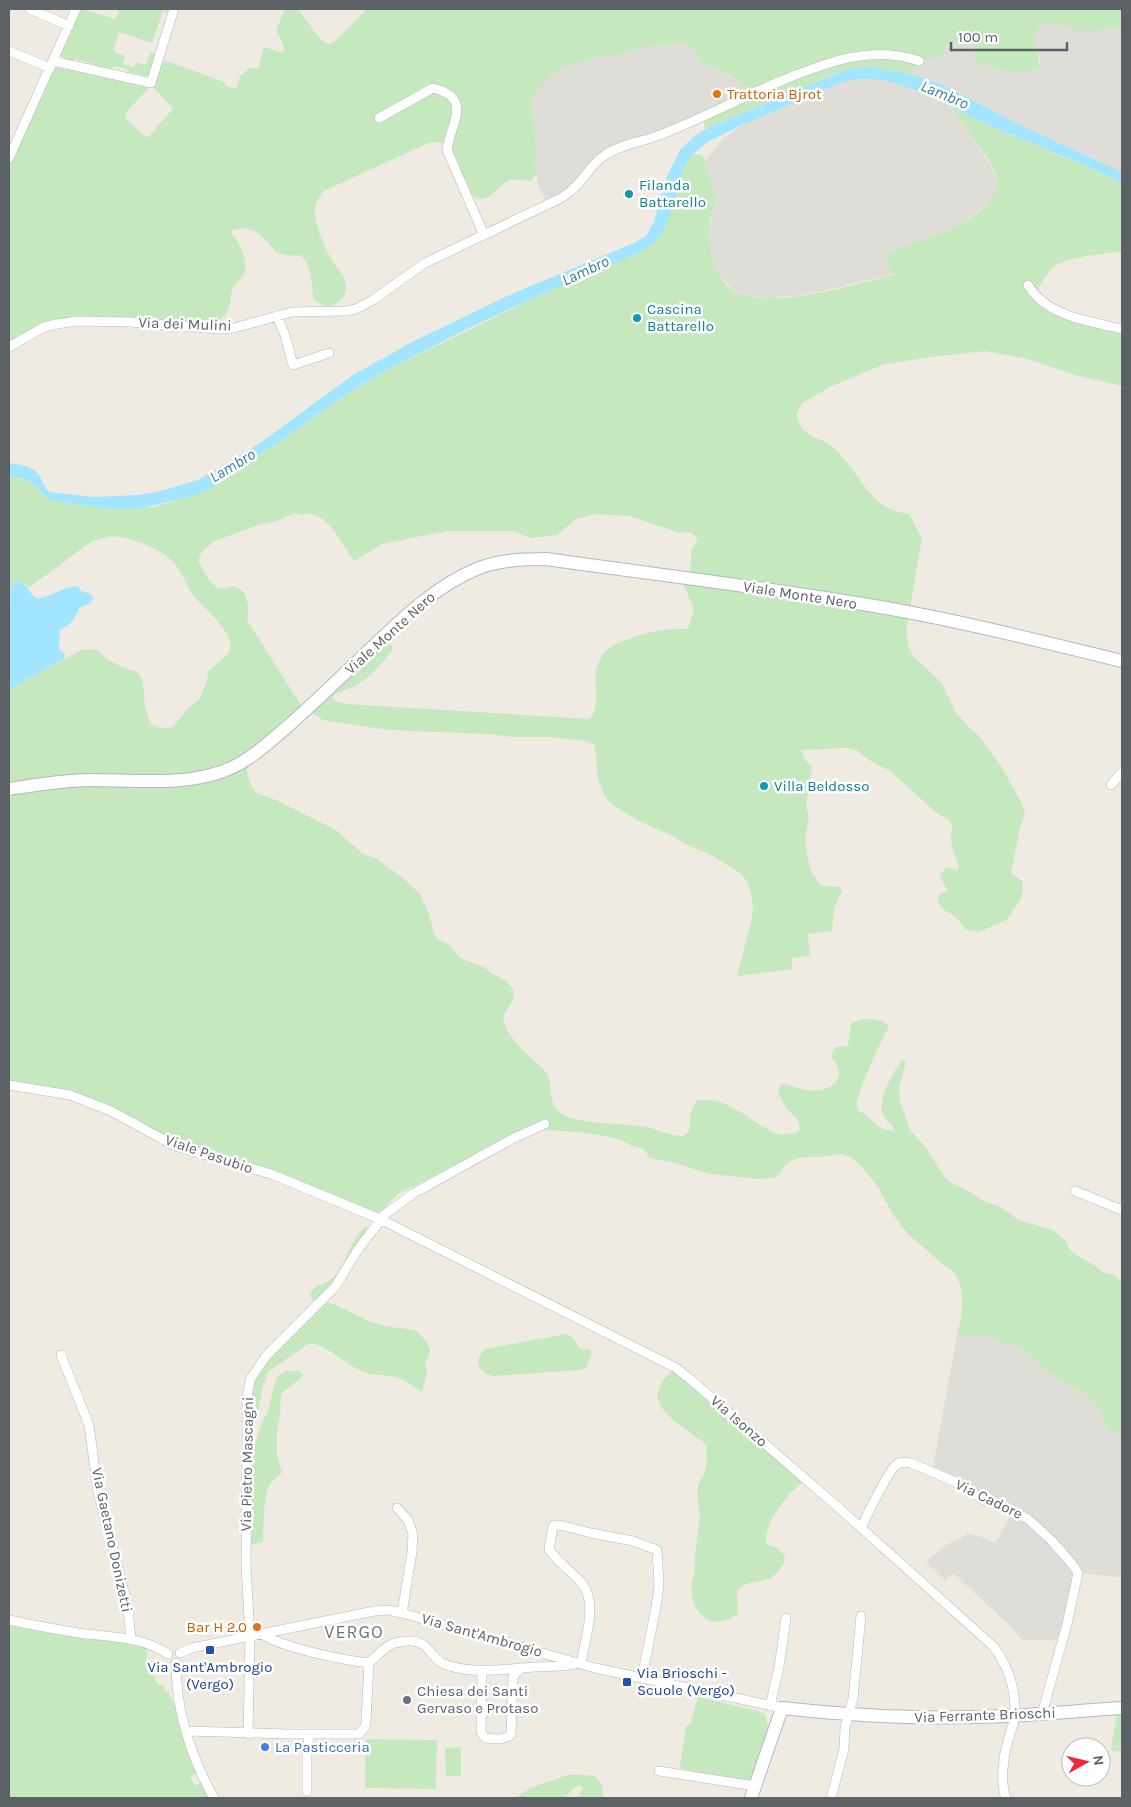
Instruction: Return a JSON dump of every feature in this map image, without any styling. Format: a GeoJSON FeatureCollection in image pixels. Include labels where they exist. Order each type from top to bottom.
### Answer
{"type":"FeatureCollection","features":[{"type":"Feature","properties":{"kind":"street"},"geometry":{"type":"LineString","coordinates":[[30,9],[69,26]]}},
{"type":"Feature","properties":{"kind":"street"},"geometry":{"type":"LineString","coordinates":[[9,158],[76,9]]}},
{"type":"Feature","properties":{"kind":"street"},"geometry":{"type":"LineString","coordinates":[[9,51],[52,65],[151,83],[174,9]]}},
{"type":"Feature","properties":{"kind":"street","name":"Via dei Mulini"},"geometry":{"type":"LineString","coordinates":[[9,347],[44,327],[70,322],[130,322],[219,329],[234,328],[292,312],[346,311],[356,309],[373,300],[425,263],[548,205],[571,191],[596,161],[614,149],[663,134],[746,95],[826,63],[848,57],[900,54],[919,61]]}},
{"type":"Feature","properties":{"kind":"street"},"geometry":{"type":"LineString","coordinates":[[379,118],[433,88],[445,91],[454,98],[457,107],[457,118],[448,139],[447,150],[484,235]]}},
{"type":"Feature","properties":{"kind":"street"},"geometry":{"type":"LineString","coordinates":[[1028,285],[1036,296],[1053,308],[1076,318],[1122,329]]}},
{"type":"Feature","properties":{"kind":"street"},"geometry":{"type":"LineString","coordinates":[[277,316],[285,335],[293,365],[329,353]]}},
{"type":"Feature","properties":{"kind":"street","name":"Viale Monte Nero"},"geometry":{"type":"LineString","coordinates":[[9,789],[58,782],[90,780],[195,779],[219,773],[256,754],[314,704],[382,638],[438,590],[459,577],[480,568],[524,559],[546,559],[888,608],[1122,661]]}},
{"type":"Feature","properties":{"kind":"street"},"geometry":{"type":"LineString","coordinates":[[1111,785],[1122,772]]}},
{"type":"Feature","properties":{"kind":"street","name":"Viale Pasubio"},"geometry":{"type":"LineString","coordinates":[[9,1085],[70,1095],[111,1111],[175,1146],[271,1174],[380,1219]]}},
{"type":"Feature","properties":{"kind":"street","name":"Via Pietro Mascagni"},"geometry":{"type":"LineString","coordinates":[[248,1734],[250,1637],[246,1565],[247,1397],[250,1380],[266,1356],[335,1287],[357,1251],[380,1219],[414,1193],[514,1138],[545,1124]]}},
{"type":"Feature","properties":{"kind":"street"},"geometry":{"type":"LineString","coordinates":[[1075,1191],[1101,1197],[1122,1210]]}},
{"type":"Feature","properties":{"kind":"street","name":"Via Isonzo"},"geometry":{"type":"LineString","coordinates":[[380,1219],[676,1368],[861,1527],[993,1646],[1003,1658],[1008,1672],[1015,1716]]}},
{"type":"Feature","properties":{"kind":"street","name":"Via Gaetano Donizetti"},"geometry":{"type":"LineString","coordinates":[[61,1355],[89,1426],[98,1492],[128,1607],[131,1640]]}},
{"type":"Feature","properties":{"kind":"street","name":"Via Cadore"},"geometry":{"type":"LineString","coordinates":[[861,1527],[888,1475],[896,1464],[904,1462],[911,1463],[960,1484],[984,1500],[1014,1510],[1028,1519],[1051,1540],[1078,1573],[1067,1624],[1052,1672],[1042,1714]]}},
{"type":"Feature","properties":{"kind":"street"},"geometry":{"type":"LineString","coordinates":[[397,1508],[408,1520],[413,1534],[402,1613]]}},
{"type":"Feature","properties":{"kind":"street"},"geometry":{"type":"LineString","coordinates":[[186,1731],[248,1734],[359,1734],[366,1722],[368,1663],[387,1646],[397,1641],[414,1641],[426,1646],[440,1662],[445,1664],[482,1670],[564,1666],[581,1663],[589,1620],[588,1595],[584,1586],[549,1550],[553,1526],[556,1524],[591,1534],[633,1540],[658,1550],[659,1585],[642,1677]]}},
{"type":"Feature","properties":{"kind":"street","name":"Via Sant'Ambrogio"},"geometry":{"type":"LineString","coordinates":[[180,1653],[192,1648],[374,1611],[388,1610],[594,1668],[776,1707]]}},
{"type":"Feature","properties":{"kind":"street"},"geometry":{"type":"LineString","coordinates":[[831,1798],[844,1749],[845,1727],[852,1699],[861,1616]]}},
{"type":"Feature","properties":{"kind":"street"},"geometry":{"type":"LineString","coordinates":[[659,1771],[753,1792],[776,1707],[786,1618]]}},
{"type":"Feature","properties":{"kind":"street"},"geometry":{"type":"LineString","coordinates":[[9,1620],[146,1643],[168,1654]]}},
{"type":"Feature","properties":{"kind":"street"},"geometry":{"type":"LineString","coordinates":[[262,1634],[277,1642],[315,1653],[368,1663]]}},
{"type":"Feature","properties":{"kind":"street"},"geometry":{"type":"LineString","coordinates":[[168,1654],[173,1650],[177,1650],[180,1653],[180,1660],[176,1663]]}},
{"type":"Feature","properties":{"kind":"street"},"geometry":{"type":"LineString","coordinates":[[168,1654],[169,1660],[176,1663]]}},
{"type":"Feature","properties":{"kind":"street"},"geometry":{"type":"LineString","coordinates":[[176,1663],[179,1695],[186,1731],[194,1759],[214,1798]]}},
{"type":"Feature","properties":{"kind":"street"},"geometry":{"type":"LineString","coordinates":[[482,1670],[483,1736],[490,1739],[503,1739],[510,1734],[513,1676],[520,1668]]}},
{"type":"Feature","properties":{"kind":"street","name":"Via Ferrante Brioschi"},"geometry":{"type":"LineString","coordinates":[[776,1707],[848,1715],[935,1717],[1015,1716],[1122,1708]]}},
{"type":"Feature","properties":{"kind":"street"},"geometry":{"type":"LineString","coordinates":[[1006,1798],[1003,1785],[1006,1747],[1015,1716]]}},
{"type":"Feature","properties":{"kind":"street"},"geometry":{"type":"LineString","coordinates":[[307,1791],[309,1735]]}},
{"type":"Feature","properties":{"kind":"shaded area"},"geometry":{"type":"Polygon","coordinates":[[[1048,23],[1071,28],[1081,33],[1122,27],[1122,172],[1008,119],[957,91],[910,74],[927,60],[943,55],[945,48],[959,40],[968,41],[972,45],[973,53],[1010,71],[1040,69],[1040,57],[1035,44],[1035,33],[1037,27],[1048,23]]]}},
{"type":"Feature","properties":{"kind":"shaded area"},"geometry":{"type":"Polygon","coordinates":[[[677,42],[696,50],[700,60],[707,66],[721,70],[740,82],[746,95],[624,146],[590,170],[548,205],[539,188],[536,174],[536,141],[532,95],[538,87],[555,71],[578,62],[603,56],[623,54],[646,46],[666,45],[677,42]]]}},
{"type":"Feature","properties":{"kind":"shaded area"},"geometry":{"type":"Polygon","coordinates":[[[857,79],[884,80],[909,87],[949,105],[992,167],[998,185],[995,194],[989,203],[958,226],[934,236],[893,274],[794,296],[770,298],[749,296],[733,290],[717,272],[708,248],[709,231],[718,196],[711,185],[706,162],[708,158],[721,140],[742,125],[844,82],[857,79]]]}},
{"type":"Feature","properties":{"kind":"shaded area"},"geometry":{"type":"Polygon","coordinates":[[[957,1335],[994,1337],[1027,1353],[1046,1371],[1080,1391],[1094,1402],[1102,1414],[1108,1429],[1122,1436],[1122,1566],[1120,1577],[1078,1573],[1063,1640],[1022,1640],[1010,1626],[953,1573],[945,1580],[926,1562],[950,1543],[968,1534],[986,1538],[995,1543],[1013,1511],[932,1472],[957,1335]]]}},
{"type":"Feature","properties":{"kind":"green space"},"geometry":{"type":"Polygon","coordinates":[[[81,9],[116,19],[119,9],[169,9],[168,12],[163,11],[152,43],[119,32],[113,51],[125,56],[123,64],[134,68],[136,62],[145,65],[151,52],[157,54],[150,74],[147,76],[128,72],[126,69],[115,66],[111,69],[96,66],[75,59],[70,61],[64,60],[60,54],[81,9]]]}},
{"type":"Feature","properties":{"kind":"green space"},"geometry":{"type":"Polygon","coordinates":[[[285,9],[298,9],[320,39],[328,44],[333,43],[367,9],[1122,9],[1122,27],[1080,33],[1057,24],[1048,23],[1037,27],[1035,38],[1040,69],[1024,71],[999,69],[983,64],[976,60],[972,45],[968,41],[959,40],[945,47],[943,55],[927,60],[910,74],[869,67],[836,73],[705,129],[704,122],[706,117],[746,92],[740,82],[721,70],[707,66],[700,60],[696,50],[677,42],[666,45],[646,46],[623,54],[603,56],[578,62],[555,71],[532,95],[536,141],[536,174],[532,180],[517,179],[508,181],[489,196],[479,199],[468,190],[446,145],[438,142],[428,143],[324,191],[318,200],[315,212],[323,243],[345,282],[346,292],[337,303],[326,307],[314,300],[311,276],[307,264],[300,255],[280,253],[259,234],[241,228],[231,231],[243,253],[245,271],[232,290],[227,312],[211,328],[57,324],[9,347],[9,163],[52,70],[57,67],[144,85],[148,89],[125,113],[126,119],[147,138],[173,109],[154,88],[162,63],[167,61],[224,82],[226,86],[236,89],[240,76],[250,67],[258,69],[264,47],[283,53],[284,46],[276,30],[285,9]]]}},
{"type":"Feature","properties":{"kind":"green space"},"geometry":{"type":"Polygon","coordinates":[[[949,105],[1007,134],[1039,145],[1051,153],[1082,164],[1122,183],[1122,252],[1086,256],[1058,264],[1048,273],[1037,292],[1053,309],[1122,329],[1122,386],[1075,375],[1024,358],[985,351],[882,365],[830,387],[802,403],[796,415],[808,434],[829,444],[841,455],[877,500],[892,510],[909,514],[922,538],[906,631],[909,648],[914,657],[941,682],[956,712],[969,728],[978,735],[1001,766],[1022,804],[1025,815],[1020,828],[1011,873],[1022,881],[1023,890],[1021,898],[1007,920],[979,932],[966,930],[958,919],[941,906],[938,899],[939,894],[946,892],[947,889],[940,878],[941,874],[946,867],[957,870],[959,868],[951,844],[953,828],[948,819],[939,815],[890,771],[867,759],[858,751],[847,748],[801,750],[805,760],[812,767],[806,807],[809,817],[805,840],[810,869],[821,886],[840,887],[842,891],[834,908],[832,931],[808,934],[810,956],[791,958],[793,969],[737,976],[753,910],[751,892],[746,880],[740,873],[711,855],[637,820],[613,805],[606,798],[598,780],[595,745],[585,741],[550,737],[512,737],[488,734],[388,730],[323,720],[307,710],[387,640],[392,647],[392,651],[361,682],[336,693],[333,697],[335,701],[347,704],[589,719],[595,708],[597,667],[600,659],[609,648],[647,633],[669,629],[688,629],[694,610],[684,585],[691,565],[691,551],[698,539],[691,532],[680,533],[629,516],[596,514],[576,519],[557,535],[531,538],[512,531],[447,531],[382,544],[354,561],[332,528],[322,518],[310,513],[303,515],[295,513],[277,521],[255,526],[215,541],[201,553],[198,561],[208,578],[218,588],[234,586],[239,588],[245,595],[248,605],[247,620],[307,715],[249,765],[248,776],[256,793],[276,800],[336,830],[363,854],[375,858],[402,877],[420,894],[429,914],[433,931],[438,939],[450,945],[458,956],[484,967],[506,981],[513,989],[514,997],[503,1017],[505,1025],[518,1045],[546,1073],[549,1078],[552,1099],[557,1110],[563,1115],[585,1121],[646,1127],[683,1136],[690,1129],[690,1116],[696,1101],[707,1100],[727,1105],[781,1135],[798,1132],[800,1128],[798,1120],[787,1109],[778,1093],[780,1085],[785,1084],[814,1091],[831,1086],[836,1081],[839,1073],[831,1055],[835,1047],[848,1046],[851,1024],[860,1020],[870,1019],[885,1023],[889,1026],[856,1104],[859,1111],[882,1129],[894,1131],[883,1115],[882,1102],[894,1072],[902,1060],[906,1062],[899,1088],[900,1101],[910,1130],[924,1145],[944,1176],[949,1181],[983,1201],[998,1206],[1018,1220],[1053,1230],[1065,1240],[1070,1250],[1079,1257],[1103,1272],[1114,1275],[1122,1282],[1122,1436],[1108,1429],[1102,1414],[1094,1402],[1080,1391],[1046,1371],[1027,1353],[994,1337],[957,1335],[962,1308],[961,1288],[958,1279],[953,1272],[909,1235],[893,1215],[878,1187],[863,1168],[852,1158],[842,1154],[804,1157],[792,1160],[774,1178],[758,1179],[710,1174],[672,1162],[650,1158],[644,1149],[611,1137],[578,1132],[526,1129],[398,1194],[389,1203],[382,1215],[272,1170],[176,1142],[113,1107],[9,1081],[9,690],[81,650],[96,649],[107,659],[137,672],[143,681],[145,707],[151,724],[161,728],[173,727],[187,709],[200,699],[207,680],[208,671],[226,656],[230,650],[230,643],[223,628],[193,595],[175,564],[170,559],[145,545],[122,537],[101,538],[89,543],[29,587],[20,581],[9,595],[9,475],[24,479],[33,484],[52,501],[113,509],[154,507],[220,483],[243,465],[281,441],[350,392],[389,369],[542,294],[637,254],[669,219],[684,167],[692,156],[698,154],[702,155],[706,162],[711,185],[718,196],[709,230],[711,254],[719,275],[734,291],[750,296],[769,298],[790,297],[813,294],[893,275],[884,254],[955,227],[988,204],[996,191],[996,176],[992,166],[949,105]]]}},
{"type":"Feature","properties":{"kind":"green space"},"geometry":{"type":"Polygon","coordinates":[[[366,1226],[370,1230],[334,1286],[321,1298],[313,1300],[310,1296],[314,1289],[334,1277],[339,1271],[352,1244],[366,1226]]]}},
{"type":"Feature","properties":{"kind":"green space"},"geometry":{"type":"Polygon","coordinates":[[[325,1302],[374,1323],[418,1332],[430,1348],[429,1356],[425,1362],[427,1371],[422,1392],[399,1378],[369,1374],[361,1371],[330,1351],[310,1343],[269,1371],[262,1388],[259,1408],[252,1424],[253,1392],[255,1381],[260,1372],[286,1340],[325,1302]]]}},
{"type":"Feature","properties":{"kind":"green space"},"geometry":{"type":"Polygon","coordinates":[[[567,1334],[573,1338],[580,1349],[589,1349],[592,1353],[586,1368],[493,1376],[484,1372],[479,1366],[479,1357],[485,1349],[567,1334]]]}},
{"type":"Feature","properties":{"kind":"green space"},"geometry":{"type":"Polygon","coordinates":[[[676,1368],[806,1480],[792,1492],[779,1508],[773,1517],[766,1535],[766,1544],[777,1548],[785,1556],[784,1563],[771,1578],[746,1584],[737,1591],[738,1614],[728,1620],[709,1620],[700,1613],[694,1604],[692,1581],[695,1570],[699,1519],[698,1486],[706,1468],[707,1453],[706,1445],[671,1418],[663,1410],[659,1401],[658,1392],[662,1382],[676,1368]]]}},
{"type":"Feature","properties":{"kind":"green space"},"geometry":{"type":"Polygon","coordinates":[[[285,1371],[300,1371],[303,1376],[281,1394],[277,1431],[277,1456],[282,1472],[271,1482],[267,1493],[264,1510],[263,1541],[251,1544],[253,1451],[260,1427],[268,1411],[274,1385],[278,1376],[285,1371]]]}},
{"type":"Feature","properties":{"kind":"green space"},"geometry":{"type":"Polygon","coordinates":[[[9,1621],[148,1646],[146,1663],[159,1686],[163,1685],[166,1692],[168,1691],[184,1732],[196,1774],[190,1777],[195,1786],[201,1782],[210,1797],[9,1798],[9,1621]]]}},
{"type":"Feature","properties":{"kind":"green space"},"geometry":{"type":"Polygon","coordinates":[[[698,1697],[765,1714],[768,1727],[750,1782],[680,1768],[686,1726],[690,1725],[698,1697]]]}},
{"type":"Feature","properties":{"kind":"green space"},"geometry":{"type":"Polygon","coordinates":[[[1118,1708],[1122,1708],[1122,1750],[1114,1752],[1111,1749],[1118,1708]]]}},
{"type":"Feature","properties":{"kind":"green space"},"geometry":{"type":"Polygon","coordinates":[[[366,1739],[437,1740],[436,1789],[365,1788],[366,1739]]]}},
{"type":"Feature","properties":{"kind":"green space"},"geometry":{"type":"Polygon","coordinates":[[[461,1747],[461,1776],[446,1776],[445,1748],[461,1747]]]}},
{"type":"Feature","properties":{"kind":"green space"},"geometry":{"type":"Polygon","coordinates":[[[570,1774],[595,1776],[602,1785],[603,1798],[578,1798],[582,1789],[581,1786],[578,1786],[565,1798],[516,1798],[530,1788],[570,1774]]]}},
{"type":"Feature","properties":{"kind":"water","name":"Lambro"},"geometry":{"type":"Polygon","coordinates":[[[869,67],[910,74],[936,82],[1008,119],[1122,172],[1122,183],[1039,145],[1022,140],[975,119],[926,93],[884,80],[857,79],[844,82],[742,125],[706,143],[692,156],[684,167],[669,219],[661,235],[653,244],[637,254],[542,294],[467,329],[389,369],[350,392],[281,441],[243,465],[220,483],[198,495],[142,508],[113,509],[52,501],[30,482],[9,475],[9,463],[23,465],[38,474],[50,492],[94,497],[138,495],[161,491],[198,480],[260,443],[353,375],[412,342],[507,296],[634,243],[646,236],[654,222],[664,183],[680,150],[693,137],[709,127],[845,70],[869,67]]]}},
{"type":"Feature","properties":{"kind":"water"},"geometry":{"type":"Polygon","coordinates":[[[20,581],[36,598],[78,586],[81,591],[89,593],[94,598],[89,604],[80,607],[69,625],[60,630],[59,649],[65,654],[64,659],[9,690],[9,595],[12,584],[20,581]]]}},
{"type":"Feature","properties":{"kind":"place","name":"Trattoria Bjrot"},"geometry":{"type":"Point","coordinates":[717,94]}},
{"type":"Feature","properties":{"kind":"place","name":"Filanda Battarello"},"geometry":{"type":"Point","coordinates":[629,194]}},
{"type":"Feature","properties":{"kind":"place","name":"Cascina Battarello"},"geometry":{"type":"Point","coordinates":[637,318]}},
{"type":"Feature","properties":{"kind":"place","name":"Villa Beldosso"},"geometry":{"type":"Point","coordinates":[764,786]}},
{"type":"Feature","properties":{"kind":"place","name":"Bar H 2.0"},"geometry":{"type":"Point","coordinates":[257,1627]}},
{"type":"Feature","properties":{"kind":"place","name":"Via Sant'Ambrogio (Vergo)"},"geometry":{"type":"Point","coordinates":[210,1650]}},
{"type":"Feature","properties":{"kind":"place","name":"Via Brioschi - Scuole (Vergo)"},"geometry":{"type":"Point","coordinates":[627,1682]}},
{"type":"Feature","properties":{"kind":"place","name":"Chiesa dei Santi Gervaso e Protaso"},"geometry":{"type":"Point","coordinates":[407,1700]}},
{"type":"Feature","properties":{"kind":"place","name":"La Pasticceria"},"geometry":{"type":"Point","coordinates":[265,1747]}},
{"type":"Feature","properties":{"kind":"district","name":"VERGO"},"geometry":{"type":"Point","coordinates":[354,1632]}}]}
